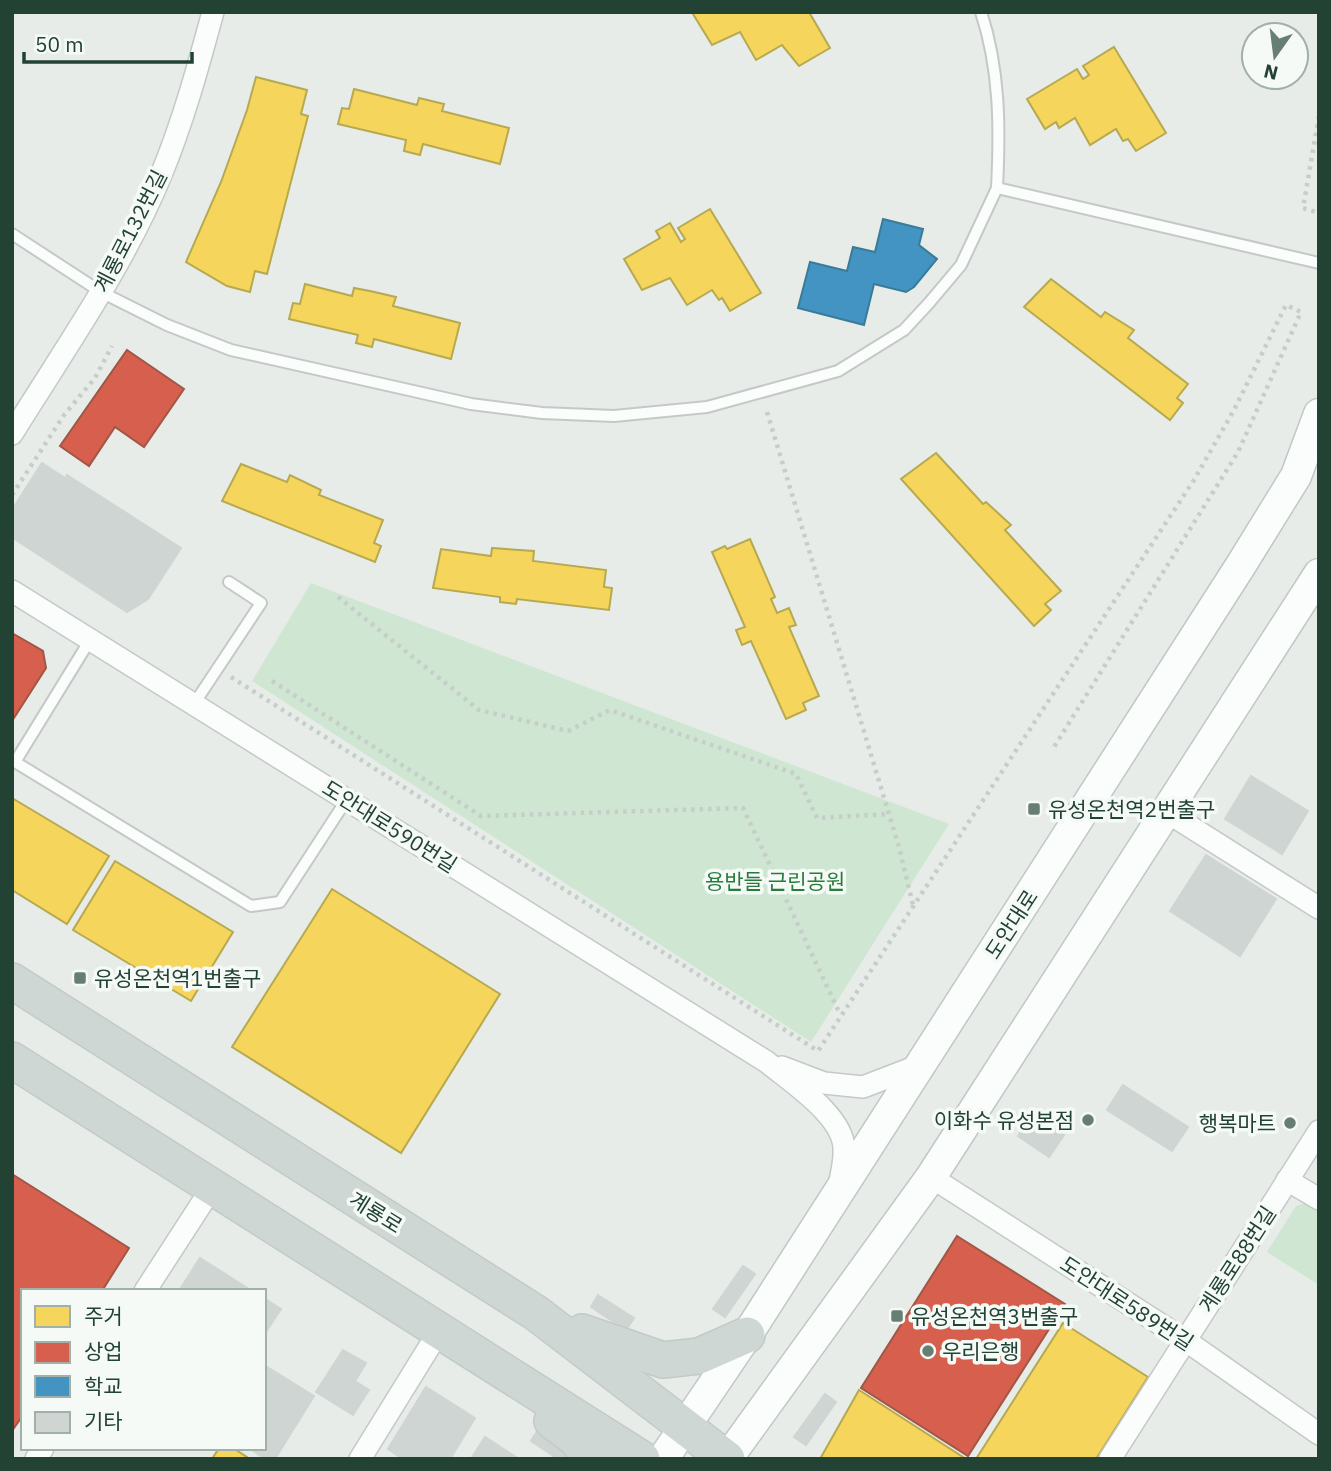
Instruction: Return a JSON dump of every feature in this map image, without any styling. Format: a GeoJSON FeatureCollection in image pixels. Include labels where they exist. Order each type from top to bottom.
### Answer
{"type":"FeatureCollection","features":[{"type":"Feature","properties":{"kind":"main road","name":"도안대로"},"geometry":{"type":"LineString","coordinates":[[663,1459],[747,1335],[1289,487],[1319,414]]}},
{"type":"Feature","properties":{"kind":"main road"},"geometry":{"type":"LineString","coordinates":[[727,1459],[931,1177],[1319,574]]}},
{"type":"Feature","properties":{"kind":"main road","name":"계룡로"},"geometry":{"type":"LineString","coordinates":[[12,981],[536,1313],[727,1459]]}},
{"type":"Feature","properties":{"kind":"main road"},"geometry":{"type":"LineString","coordinates":[[12,1060],[441,1328],[642,1459]]}},
{"type":"Feature","properties":{"kind":"main road"},"geometry":{"type":"LineString","coordinates":[[536,1313],[611,1344],[663,1360],[699,1356],[747,1335]]}},
{"type":"Feature","properties":{"kind":"main road"},"geometry":{"type":"LineString","coordinates":[[510,1374],[551,1420],[575,1438],[592,1459]]}},
{"type":"Feature","properties":{"kind":"street","name":"계룡로132번길"},"geometry":{"type":"LineString","coordinates":[[12,434],[101,292],[161,176],[191,89],[213,12]]}},
{"type":"Feature","properties":{"kind":"street","name":"도안대로590번길"},"geometry":{"type":"LineString","coordinates":[[12,591],[767,1062]]}},
{"type":"Feature","properties":{"kind":"street"},"geometry":{"type":"LineString","coordinates":[[1167,812],[1319,908]]}},
{"type":"Feature","properties":{"kind":"street"},"geometry":{"type":"LineString","coordinates":[[767,1062],[824,1083],[863,1087],[920,1065]]}},
{"type":"Feature","properties":{"kind":"street"},"geometry":{"type":"LineString","coordinates":[[767,1062],[811,1098],[841,1128],[845,1148],[839,1192]]}},
{"type":"Feature","properties":{"kind":"street","name":"계룡로88번길"},"geometry":{"type":"LineString","coordinates":[[1110,1459],[1319,1130]]}},
{"type":"Feature","properties":{"kind":"street","name":"도안대로589번길"},"geometry":{"type":"LineString","coordinates":[[931,1177],[1185,1340],[1319,1434]]}},
{"type":"Feature","properties":{"kind":"street"},"geometry":{"type":"LineString","coordinates":[[1287,1180],[1319,1199]]}},
{"type":"Feature","properties":{"kind":"street"},"geometry":{"type":"LineString","coordinates":[[146,1289],[213,1186]]}},
{"type":"Feature","properties":{"kind":"street"},"geometry":{"type":"LineString","coordinates":[[360,1459],[441,1328]]}},
{"type":"Feature","properties":{"kind":"lane"},"geometry":{"type":"LineString","coordinates":[[12,234],[101,292],[167,325],[231,350],[471,404],[542,414],[614,416],[707,407],[838,371],[904,330],[961,265],[997,188],[1000,129],[995,64],[981,12]]}},
{"type":"Feature","properties":{"kind":"lane"},"geometry":{"type":"LineString","coordinates":[[997,188],[1319,263]]}},
{"type":"Feature","properties":{"kind":"lane"},"geometry":{"type":"LineString","coordinates":[[194,704],[261,603],[229,582]]}},
{"type":"Feature","properties":{"kind":"lane"},"geometry":{"type":"LineString","coordinates":[[90,639],[15,762],[251,906],[280,902],[347,800]]}},
{"type":"Feature","properties":{"kind":"path"},"geometry":{"type":"LineString","coordinates":[[1319,117],[1303,208],[1319,213]]}},
{"type":"Feature","properties":{"kind":"path"},"geometry":{"type":"LineString","coordinates":[[227,674],[818,1051],[1194,480],[1234,410],[1286,305],[1301,312],[1238,452],[1054,747]]}},
{"type":"Feature","properties":{"kind":"path"},"geometry":{"type":"LineString","coordinates":[[12,495],[64,415],[95,378],[112,346]]}},
{"type":"Feature","properties":{"kind":"path"},"geometry":{"type":"LineString","coordinates":[[767,412],[889,814],[914,906]]}},
{"type":"Feature","properties":{"kind":"path"},"geometry":{"type":"LineString","coordinates":[[338,597],[479,710],[568,731],[610,710],[796,774],[817,818],[889,814]]}},
{"type":"Feature","properties":{"kind":"path"},"geometry":{"type":"LineString","coordinates":[[272,681],[481,816],[743,808],[841,1015]]}},
{"type":"Feature","properties":{"kind":"green space","name":"용반들 근린공원"},"geometry":{"type":"Polygon","coordinates":[[[311,583],[949,824],[811,1042],[252,681],[311,583]]]}},
{"type":"Feature","properties":{"kind":"green space"},"geometry":{"type":"Polygon","coordinates":[[[1314,1200],[1319,1203],[1319,1285],[1267,1252],[1296,1206],[1314,1200]]]}},
{"type":"Feature","properties":{"kind":"building: 주거"},"geometry":{"type":"Polygon","coordinates":[[[809,12],[830,48],[799,66],[782,45],[756,60],[740,32],[712,45],[693,14],[809,12]]]}},
{"type":"Feature","properties":{"kind":"building: 주거"},"geometry":{"type":"Polygon","coordinates":[[[1114,47],[1166,133],[1136,151],[1128,139],[1123,141],[1116,129],[1090,145],[1075,118],[1059,128],[1056,122],[1045,129],[1027,99],[1077,69],[1083,79],[1089,75],[1083,66],[1114,47]]]}},
{"type":"Feature","properties":{"kind":"building: 주거"},"geometry":{"type":"Polygon","coordinates":[[[256,77],[307,90],[301,114],[308,116],[267,274],[255,271],[250,292],[227,286],[186,262],[221,182],[256,77]]]}},
{"type":"Feature","properties":{"kind":"building: 주거"},"geometry":{"type":"Polygon","coordinates":[[[354,89],[417,105],[419,98],[444,104],[442,111],[509,128],[500,164],[423,144],[420,155],[404,151],[406,140],[338,124],[342,108],[349,109],[354,89]]]}},
{"type":"Feature","properties":{"kind":"building: 주거"},"geometry":{"type":"Polygon","coordinates":[[[710,209],[761,293],[730,311],[722,298],[719,300],[712,290],[687,305],[670,278],[642,290],[624,259],[660,238],[656,231],[670,223],[681,242],[685,239],[678,228],[710,209]]]}},
{"type":"Feature","properties":{"kind":"building: 주거"},"geometry":{"type":"Polygon","coordinates":[[[1051,279],[1101,317],[1105,312],[1134,330],[1128,338],[1188,384],[1177,398],[1183,403],[1170,420],[1024,307],[1051,279]]]}},
{"type":"Feature","properties":{"kind":"building: 주거"},"geometry":{"type":"Polygon","coordinates":[[[305,284],[352,296],[354,288],[396,297],[393,306],[460,323],[451,359],[374,339],[372,347],[356,343],[358,335],[289,319],[293,303],[300,304],[305,284]]]}},
{"type":"Feature","properties":{"kind":"building: 주거"},"geometry":{"type":"Polygon","coordinates":[[[936,453],[983,504],[986,502],[1011,525],[1005,530],[1061,591],[1045,604],[1051,610],[1034,626],[901,479],[936,453]]]}},
{"type":"Feature","properties":{"kind":"building: 주거"},"geometry":{"type":"Polygon","coordinates":[[[241,464],[287,482],[290,475],[321,490],[319,495],[383,520],[374,543],[381,546],[375,562],[222,501],[241,464]]]}},
{"type":"Feature","properties":{"kind":"building: 주거"},"geometry":{"type":"Polygon","coordinates":[[[750,539],[775,597],[771,599],[777,613],[789,608],[796,625],[789,627],[819,696],[803,703],[806,710],[786,719],[751,641],[742,645],[736,630],[745,627],[712,552],[750,539]]]}},
{"type":"Feature","properties":{"kind":"building: 주거"},"geometry":{"type":"Polygon","coordinates":[[[492,548],[534,551],[533,561],[606,570],[604,587],[612,588],[609,610],[517,599],[516,604],[500,602],[500,597],[433,588],[441,549],[491,556],[492,548]]]}},
{"type":"Feature","properties":{"kind":"building: 주거"},"geometry":{"type":"Polygon","coordinates":[[[12,798],[109,856],[67,924],[12,890],[12,798]]]}},
{"type":"Feature","properties":{"kind":"building: 주거"},"geometry":{"type":"Polygon","coordinates":[[[115,861],[233,932],[191,1001],[73,930],[115,861]]]}},
{"type":"Feature","properties":{"kind":"building: 주거"},"geometry":{"type":"Polygon","coordinates":[[[332,889],[500,994],[401,1153],[232,1047],[332,889]]]}},
{"type":"Feature","properties":{"kind":"building: 주거"},"geometry":{"type":"Polygon","coordinates":[[[1063,1323],[1148,1377],[1096,1459],[976,1459],[1063,1323]]]}},
{"type":"Feature","properties":{"kind":"building: 주거"},"geometry":{"type":"Polygon","coordinates":[[[859,1390],[966,1459],[820,1459],[859,1390]]]}},
{"type":"Feature","properties":{"kind":"building: 주거"},"geometry":{"type":"Polygon","coordinates":[[[218,1450],[236,1450],[250,1459],[212,1459],[218,1450]]]}},
{"type":"Feature","properties":{"kind":"building: 상업"},"geometry":{"type":"Polygon","coordinates":[[[127,350],[184,389],[144,447],[115,427],[89,466],[60,446],[127,350]]]}},
{"type":"Feature","properties":{"kind":"building: 상업"},"geometry":{"type":"Polygon","coordinates":[[[12,633],[43,651],[46,668],[12,721],[12,633]]]}},
{"type":"Feature","properties":{"kind":"building: 상업"},"geometry":{"type":"Polygon","coordinates":[[[12,1174],[129,1248],[103,1289],[21,1289],[21,1418],[12,1431],[12,1174]]]}},
{"type":"Feature","properties":{"kind":"building: 상업"},"geometry":{"type":"Polygon","coordinates":[[[957,1236],[1065,1304],[968,1456],[861,1388],[957,1236]]]}},
{"type":"Feature","properties":{"kind":"building: 학교"},"geometry":{"type":"Polygon","coordinates":[[[883,219],[923,229],[919,245],[937,259],[914,287],[906,292],[874,284],[864,325],[798,308],[810,262],[847,271],[853,247],[875,252],[883,219]]]}},
{"type":"Feature","properties":{"kind":"building: 기타"},"geometry":{"type":"Polygon","coordinates":[[[42,463],[65,478],[67,475],[181,548],[148,599],[127,612],[13,538],[12,510],[42,463]]]}},
{"type":"Feature","properties":{"kind":"building: 기타"},"geometry":{"type":"Polygon","coordinates":[[[1251,776],[1308,811],[1282,854],[1225,819],[1251,776]]]}},
{"type":"Feature","properties":{"kind":"building: 기타"},"geometry":{"type":"Polygon","coordinates":[[[1206,855],[1276,899],[1240,956],[1170,911],[1206,855]]]}},
{"type":"Feature","properties":{"kind":"building: 기타"},"geometry":{"type":"Polygon","coordinates":[[[1123,1085],[1188,1127],[1172,1151],[1107,1110],[1123,1085]]]}},
{"type":"Feature","properties":{"kind":"building: 기타"},"geometry":{"type":"Polygon","coordinates":[[[1033,1114],[1064,1135],[1049,1157],[1018,1136],[1033,1114]]]}},
{"type":"Feature","properties":{"kind":"building: 기타"},"geometry":{"type":"Polygon","coordinates":[[[200,1258],[249,1289],[180,1289],[200,1258]]]}},
{"type":"Feature","properties":{"kind":"building: 기타"},"geometry":{"type":"Polygon","coordinates":[[[743,1266],[755,1274],[725,1317],[713,1309],[743,1266]]]}},
{"type":"Feature","properties":{"kind":"building: 기타"},"geometry":{"type":"Polygon","coordinates":[[[598,1295],[634,1318],[626,1330],[591,1307],[598,1295]]]}},
{"type":"Feature","properties":{"kind":"building: 기타"},"geometry":{"type":"Polygon","coordinates":[[[266,1299],[281,1309],[266,1332],[266,1299]]]}},
{"type":"Feature","properties":{"kind":"building: 기타"},"geometry":{"type":"Polygon","coordinates":[[[343,1350],[366,1363],[355,1381],[369,1390],[353,1415],[316,1392],[343,1350]]]}},
{"type":"Feature","properties":{"kind":"building: 기타"},"geometry":{"type":"Polygon","coordinates":[[[266,1366],[314,1396],[275,1459],[265,1459],[252,1450],[266,1450],[266,1366]]]}},
{"type":"Feature","properties":{"kind":"building: 기타"},"geometry":{"type":"Polygon","coordinates":[[[426,1387],[475,1418],[450,1459],[403,1459],[388,1449],[426,1387]]]}},
{"type":"Feature","properties":{"kind":"building: 기타"},"geometry":{"type":"Polygon","coordinates":[[[825,1394],[836,1402],[806,1445],[794,1437],[825,1394]]]}},
{"type":"Feature","properties":{"kind":"building: 기타"},"geometry":{"type":"Polygon","coordinates":[[[538,1430],[576,1459],[558,1459],[531,1441],[538,1430]]]}},
{"type":"Feature","properties":{"kind":"building: 기타"},"geometry":{"type":"Polygon","coordinates":[[[485,1437],[519,1459],[471,1459],[485,1437]]]}},
{"type":"Feature","properties":{"kind":"place","name":"유성온천역2번출구"},"geometry":{"type":"Point","coordinates":[1034,809]}},
{"type":"Feature","properties":{"kind":"place","name":"유성온천역1번출구"},"geometry":{"type":"Point","coordinates":[80,978]}},
{"type":"Feature","properties":{"kind":"place","name":"이화수 유성본점"},"geometry":{"type":"Point","coordinates":[1088,1120]}},
{"type":"Feature","properties":{"kind":"place","name":"행복마트"},"geometry":{"type":"Point","coordinates":[1290,1123]}},
{"type":"Feature","properties":{"kind":"place","name":"유성온천역3번출구"},"geometry":{"type":"Point","coordinates":[897,1316]}},
{"type":"Feature","properties":{"kind":"place","name":"우리은행"},"geometry":{"type":"Point","coordinates":[928,1351]}}]}
